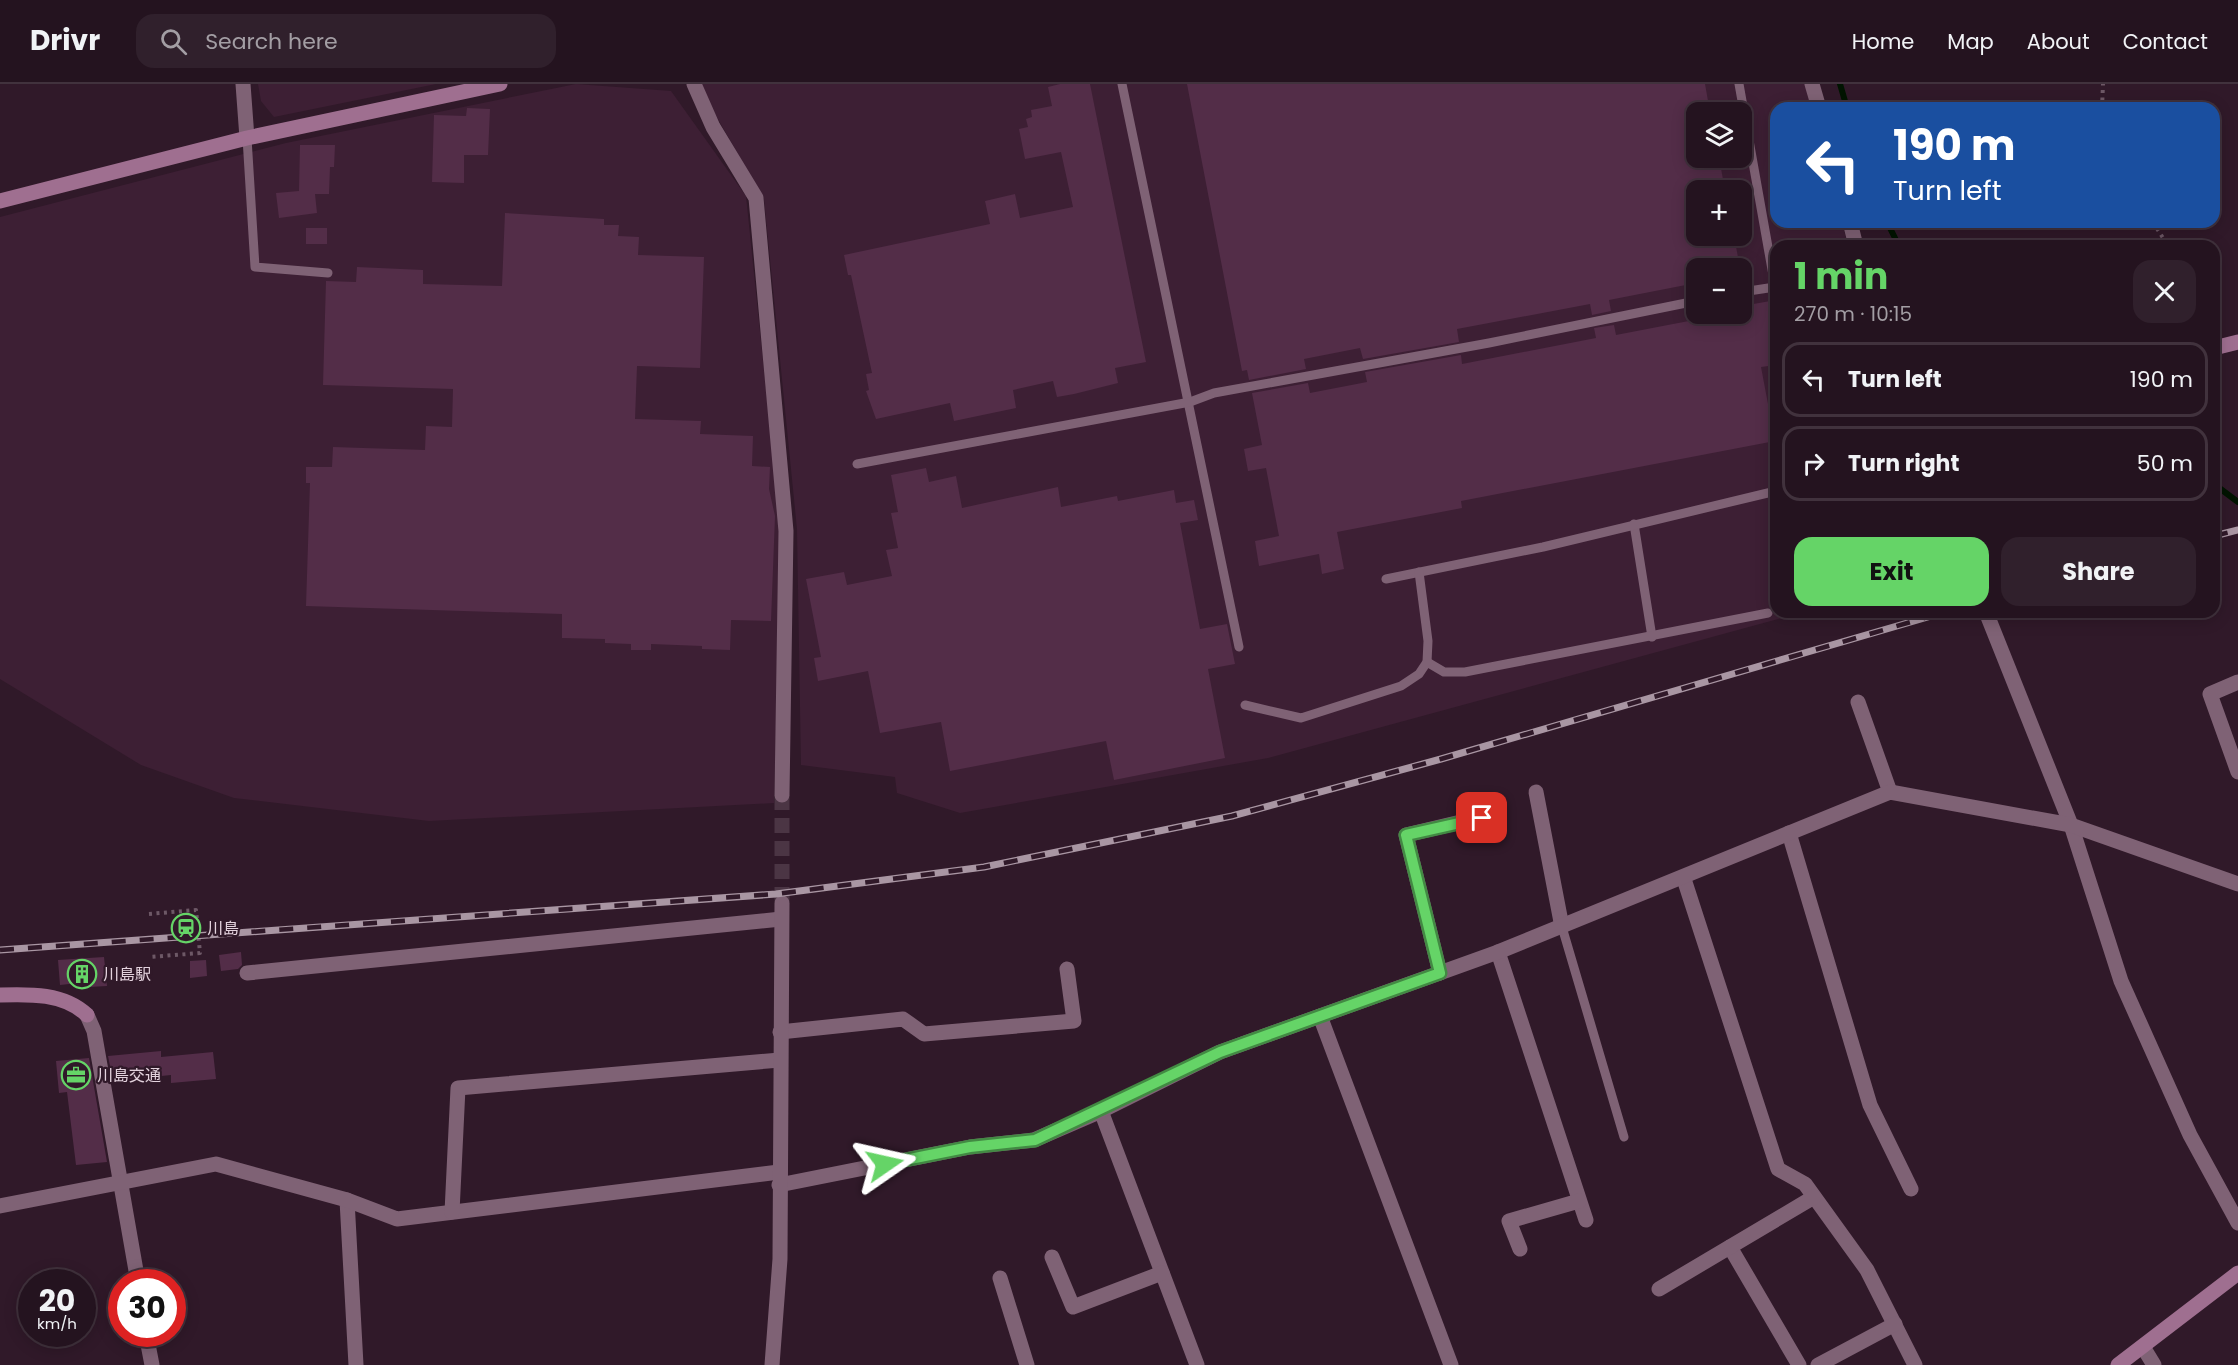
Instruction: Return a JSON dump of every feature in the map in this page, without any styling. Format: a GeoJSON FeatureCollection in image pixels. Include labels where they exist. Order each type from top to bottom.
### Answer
{"type":"FeatureCollection","features":[{"type":"Feature","properties":{"kind":"street"},"geometry":{"type":"LineString","coordinates":[[243,84],[247,138]]}},
{"type":"Feature","properties":{"kind":"street"},"geometry":{"type":"LineString","coordinates":[[0,201],[247,138],[500,84]]}},
{"type":"Feature","properties":{"kind":"street"},"geometry":{"type":"LineString","coordinates":[[694,84],[713,127],[756,198],[786,531],[782,795]]}},
{"type":"Feature","properties":{"kind":"street"},"geometry":{"type":"LineString","coordinates":[[1812,84],[1817,102]]}},
{"type":"Feature","properties":{"kind":"street"},"geometry":{"type":"LineString","coordinates":[[2220,346],[2238,342]]}},
{"type":"Feature","properties":{"kind":"street"},"geometry":{"type":"LineString","coordinates":[[1988,618],[2071,825],[2121,981],[2190,1135],[2238,1224]]}},
{"type":"Feature","properties":{"kind":"street"},"geometry":{"type":"LineString","coordinates":[[2238,682],[2210,694],[2238,772]]}},
{"type":"Feature","properties":{"kind":"street"},"geometry":{"type":"LineString","coordinates":[[1858,702],[1890,792]]}},
{"type":"Feature","properties":{"kind":"street"},"geometry":{"type":"LineString","coordinates":[[1536,792],[1562,927]]}},
{"type":"Feature","properties":{"kind":"street"},"geometry":{"type":"LineString","coordinates":[[0,1206],[216,1164],[347,1200],[397,1219],[779,1179],[970,1147],[1035,1140],[1101,1111],[1220,1052],[1498,952],[1684,879],[1890,792],[2071,825],[2238,884]]}},
{"type":"Feature","properties":{"kind":"street"},"geometry":{"type":"LineString","coordinates":[[1440,973],[1406,835],[1482,818]]}},
{"type":"Feature","properties":{"kind":"street"},"geometry":{"type":"LineString","coordinates":[[1790,834],[1870,1105],[1911,1189]]}},
{"type":"Feature","properties":{"kind":"street"},"geometry":{"type":"LineString","coordinates":[[1684,879],[1778,1169],[1805,1184],[1868,1270],[1915,1365]]}},
{"type":"Feature","properties":{"kind":"street"},"geometry":{"type":"LineString","coordinates":[[247,973],[781,911],[780,1259],[772,1365]]}},
{"type":"Feature","properties":{"kind":"street"},"geometry":{"type":"LineString","coordinates":[[1498,952],[1586,1220]]}},
{"type":"Feature","properties":{"kind":"street"},"geometry":{"type":"LineString","coordinates":[[780,1032],[903,1019],[924,1034],[1074,1021],[1067,969]]}},
{"type":"Feature","properties":{"kind":"street"},"geometry":{"type":"LineString","coordinates":[[0,995],[58,998],[76,1004],[87,1015],[94,1030],[136,1269]]}},
{"type":"Feature","properties":{"kind":"street"},"geometry":{"type":"LineString","coordinates":[[1320,1016],[1451,1365]]}},
{"type":"Feature","properties":{"kind":"street"},"geometry":{"type":"LineString","coordinates":[[452,1212],[458,1088],[780,1060]]}},
{"type":"Feature","properties":{"kind":"street"},"geometry":{"type":"LineString","coordinates":[[1101,1111],[1197,1365]]}},
{"type":"Feature","properties":{"kind":"street"},"geometry":{"type":"LineString","coordinates":[[1659,1289],[1814,1197]]}},
{"type":"Feature","properties":{"kind":"street"},"geometry":{"type":"LineString","coordinates":[[347,1200],[356,1365]]}},
{"type":"Feature","properties":{"kind":"street"},"geometry":{"type":"LineString","coordinates":[[1520,1249],[1509,1221],[1579,1201]]}},
{"type":"Feature","properties":{"kind":"street"},"geometry":{"type":"LineString","coordinates":[[1730,1247],[1799,1365]]}},
{"type":"Feature","properties":{"kind":"street"},"geometry":{"type":"LineString","coordinates":[[1052,1257],[1073,1307],[1162,1273]]}},
{"type":"Feature","properties":{"kind":"street"},"geometry":{"type":"LineString","coordinates":[[2118,1365],[2238,1273]]}},
{"type":"Feature","properties":{"kind":"street"},"geometry":{"type":"LineString","coordinates":[[1000,1278],[1027,1365]]}},
{"type":"Feature","properties":{"kind":"street"},"geometry":{"type":"LineString","coordinates":[[1818,1365],[1894,1324]]}},
{"type":"Feature","properties":{"kind":"street"},"geometry":{"type":"LineString","coordinates":[[149,1347],[152,1365]]}},
{"type":"Feature","properties":{"kind":"street"},"geometry":{"type":"LineString","coordinates":[[2143,1347],[2154,1365]]}},
{"type":"Feature","properties":{"kind":"lane"},"geometry":{"type":"LineString","coordinates":[[1122,84],[1190,402],[1239,647]]}},
{"type":"Feature","properties":{"kind":"lane"},"geometry":{"type":"LineString","coordinates":[[1739,84],[1770,261]]}},
{"type":"Feature","properties":{"kind":"lane"},"geometry":{"type":"LineString","coordinates":[[247,138],[255,267],[328,273]]}},
{"type":"Feature","properties":{"kind":"lane"},"geometry":{"type":"LineString","coordinates":[[1752,291],[1770,290]]}},
{"type":"Feature","properties":{"kind":"lane"},"geometry":{"type":"LineString","coordinates":[[857,464],[1190,402],[1214,393],[1489,343],[1686,303]]}},
{"type":"Feature","properties":{"kind":"lane"},"geometry":{"type":"LineString","coordinates":[[1386,579],[1543,547],[1770,492]]}},
{"type":"Feature","properties":{"kind":"lane"},"geometry":{"type":"LineString","coordinates":[[1634,524],[1652,637]]}},
{"type":"Feature","properties":{"kind":"lane"},"geometry":{"type":"LineString","coordinates":[[1245,705],[1301,718],[1401,686],[1419,674],[1426,662],[1428,640],[1419,572]]}},
{"type":"Feature","properties":{"kind":"lane"},"geometry":{"type":"LineString","coordinates":[[1426,662],[1444,672],[1465,672],[1768,613]]}},
{"type":"Feature","properties":{"kind":"lane"},"geometry":{"type":"LineString","coordinates":[[1562,927],[1624,1137]]}},
{"type":"Feature","properties":{"kind":"path"},"geometry":{"type":"LineString","coordinates":[[2102,102],[2103,84]]}},
{"type":"Feature","properties":{"kind":"path"},"geometry":{"type":"LineString","coordinates":[[149,914],[196,910],[200,953],[150,957]]}},
{"type":"Feature","properties":{"kind":"shaded area"},"geometry":{"type":"Polygon","coordinates":[[[258,84],[436,84],[274,117],[261,101],[258,84]]]}},
{"type":"Feature","properties":{"kind":"shaded area"},"geometry":{"type":"Polygon","coordinates":[[[576,84],[671,91],[746,196],[781,536],[774,803],[429,821],[234,798],[141,765],[0,679],[0,217],[286,143],[576,84]]]}},
{"type":"Feature","properties":{"kind":"shaded area"},"geometry":{"type":"Polygon","coordinates":[[[702,84],[1807,84],[1812,102],[1770,102],[1770,228],[1844,228],[1846,240],[1770,240],[1770,618],[1782,618],[1268,758],[960,813],[897,793],[895,777],[801,765],[797,529],[764,199],[704,95],[702,84]]]}},
{"type":"Feature","properties":{"kind":"building"},"geometry":{"type":"Polygon","coordinates":[[[1060,84],[1090,84],[1146,362],[1115,368],[1118,383],[1074,394],[1057,397],[1053,381],[1013,390],[1016,408],[954,421],[950,403],[876,419],[866,391],[869,390],[866,374],[872,373],[851,275],[848,275],[844,255],[990,224],[985,201],[1015,194],[1020,218],[1073,207],[1061,152],[1025,159],[1019,129],[1028,127],[1026,119],[1032,117],[1031,110],[1052,106],[1048,87],[1060,84]]]}},
{"type":"Feature","properties":{"kind":"building"},"geometry":{"type":"Polygon","coordinates":[[[1187,84],[1705,84],[1708,102],[1686,102],[1686,168],[1721,168],[1723,180],[1686,180],[1686,246],[1736,246],[1738,258],[1686,258],[1686,285],[1609,300],[1611,311],[1592,315],[1590,304],[1457,329],[1459,342],[1363,359],[1360,348],[1304,359],[1306,369],[1249,380],[1247,370],[1242,371],[1187,84]]]}},
{"type":"Feature","properties":{"kind":"building"},"geometry":{"type":"Polygon","coordinates":[[[467,108],[490,109],[488,155],[464,155],[464,183],[432,182],[434,115],[466,116],[467,108]]]}},
{"type":"Feature","properties":{"kind":"building"},"geometry":{"type":"Polygon","coordinates":[[[300,145],[335,145],[334,167],[330,167],[329,194],[315,194],[317,213],[279,218],[276,193],[299,191],[300,145]]]}},
{"type":"Feature","properties":{"kind":"building"},"geometry":{"type":"Polygon","coordinates":[[[505,213],[604,219],[604,225],[619,225],[618,236],[639,237],[638,255],[704,257],[700,368],[637,366],[635,419],[701,421],[700,434],[753,436],[752,466],[770,467],[769,489],[775,516],[771,621],[731,620],[730,650],[702,649],[702,646],[651,644],[651,650],[631,650],[631,644],[605,643],[605,639],[562,638],[562,614],[306,606],[310,483],[306,483],[306,467],[332,467],[333,447],[425,450],[426,426],[452,427],[453,389],[323,385],[326,281],[356,282],[357,267],[423,270],[423,284],[502,286],[505,213]]]}},
{"type":"Feature","properties":{"kind":"building"},"geometry":{"type":"Polygon","coordinates":[[[306,228],[327,228],[327,244],[306,244],[306,228]]]}},
{"type":"Feature","properties":{"kind":"building"},"geometry":{"type":"Polygon","coordinates":[[[1770,301],[1770,366],[1761,367],[1770,415],[1770,442],[1461,501],[1462,508],[1337,532],[1344,569],[1322,574],[1319,554],[1259,566],[1255,541],[1279,536],[1266,468],[1248,471],[1244,449],[1262,445],[1252,393],[1308,383],[1310,393],[1367,382],[1365,372],[1461,355],[1462,364],[1596,338],[1594,328],[1614,325],[1616,335],[1686,322],[1686,324],[1752,324],[1752,304],[1770,301]]]}},
{"type":"Feature","properties":{"kind":"building"},"geometry":{"type":"Polygon","coordinates":[[[926,468],[929,482],[956,476],[962,508],[1058,487],[1061,507],[1117,496],[1118,501],[1174,490],[1176,503],[1194,500],[1198,520],[1180,523],[1200,629],[1227,624],[1235,664],[1208,669],[1225,758],[1114,780],[1106,741],[950,771],[941,722],[880,733],[868,671],[818,681],[814,658],[821,657],[806,579],[844,572],[847,585],[892,576],[886,550],[898,548],[891,513],[898,512],[891,475],[926,468]]]}},
{"type":"Feature","properties":{"kind":"building"},"geometry":{"type":"Polygon","coordinates":[[[241,952],[242,965],[238,969],[221,971],[219,955],[241,952]]]}},
{"type":"Feature","properties":{"kind":"building","name":"川島駅"},"geometry":{"type":"Polygon","coordinates":[[[104,957],[107,986],[89,987],[88,982],[60,985],[58,960],[104,957]]]}},
{"type":"Feature","properties":{"kind":"building"},"geometry":{"type":"Polygon","coordinates":[[[206,960],[207,976],[190,978],[190,961],[206,960]]]}},
{"type":"Feature","properties":{"kind":"building"},"geometry":{"type":"Polygon","coordinates":[[[161,1051],[161,1057],[213,1052],[216,1079],[171,1083],[171,1075],[113,1081],[108,1056],[161,1051]]]}},
{"type":"Feature","properties":{"kind":"building"},"geometry":{"type":"Polygon","coordinates":[[[89,1058],[107,1162],[76,1165],[67,1092],[59,1093],[56,1061],[89,1058]]]}},
{"type":"Feature","properties":{"kind":"waterway"},"geometry":{"type":"LineString","coordinates":[[1840,84],[1845,102]]}},
{"type":"Feature","properties":{"kind":"waterway"},"geometry":{"type":"LineString","coordinates":[[1890,228],[1896,240]]}},
{"type":"Feature","properties":{"kind":"waterway"},"geometry":{"type":"LineString","coordinates":[[2220,488],[2238,502]]}},
{"type":"Feature","properties":{"kind":"tunnel"},"geometry":{"type":"LineString","coordinates":[[782,795],[782,903]]}},
{"type":"Feature","properties":{"kind":"railway"},"geometry":{"type":"LineString","coordinates":[[2220,534],[2238,530]]}},
{"type":"Feature","properties":{"kind":"railway"},"geometry":{"type":"LineString","coordinates":[[0,950],[776,894],[984,867],[1232,816],[1441,759],[1924,618]]}},
{"type":"Feature","properties":{"kind":"place","name":"川島"},"geometry":{"type":"Point","coordinates":[186,928]}},
{"type":"Feature","properties":{"kind":"place","name":"川島駅"},"geometry":{"type":"Point","coordinates":[82,974]}},
{"type":"Feature","properties":{"kind":"place","name":"川島交通"},"geometry":{"type":"Point","coordinates":[76,1075]}},
{"type":"Feature","properties":{"kind":"route"},"geometry":{"type":"LineString","coordinates":[[885,1164],[970,1147],[1035,1140],[1101,1111],[1220,1052],[1440,973],[1406,835],[1482,818]]}}]}
